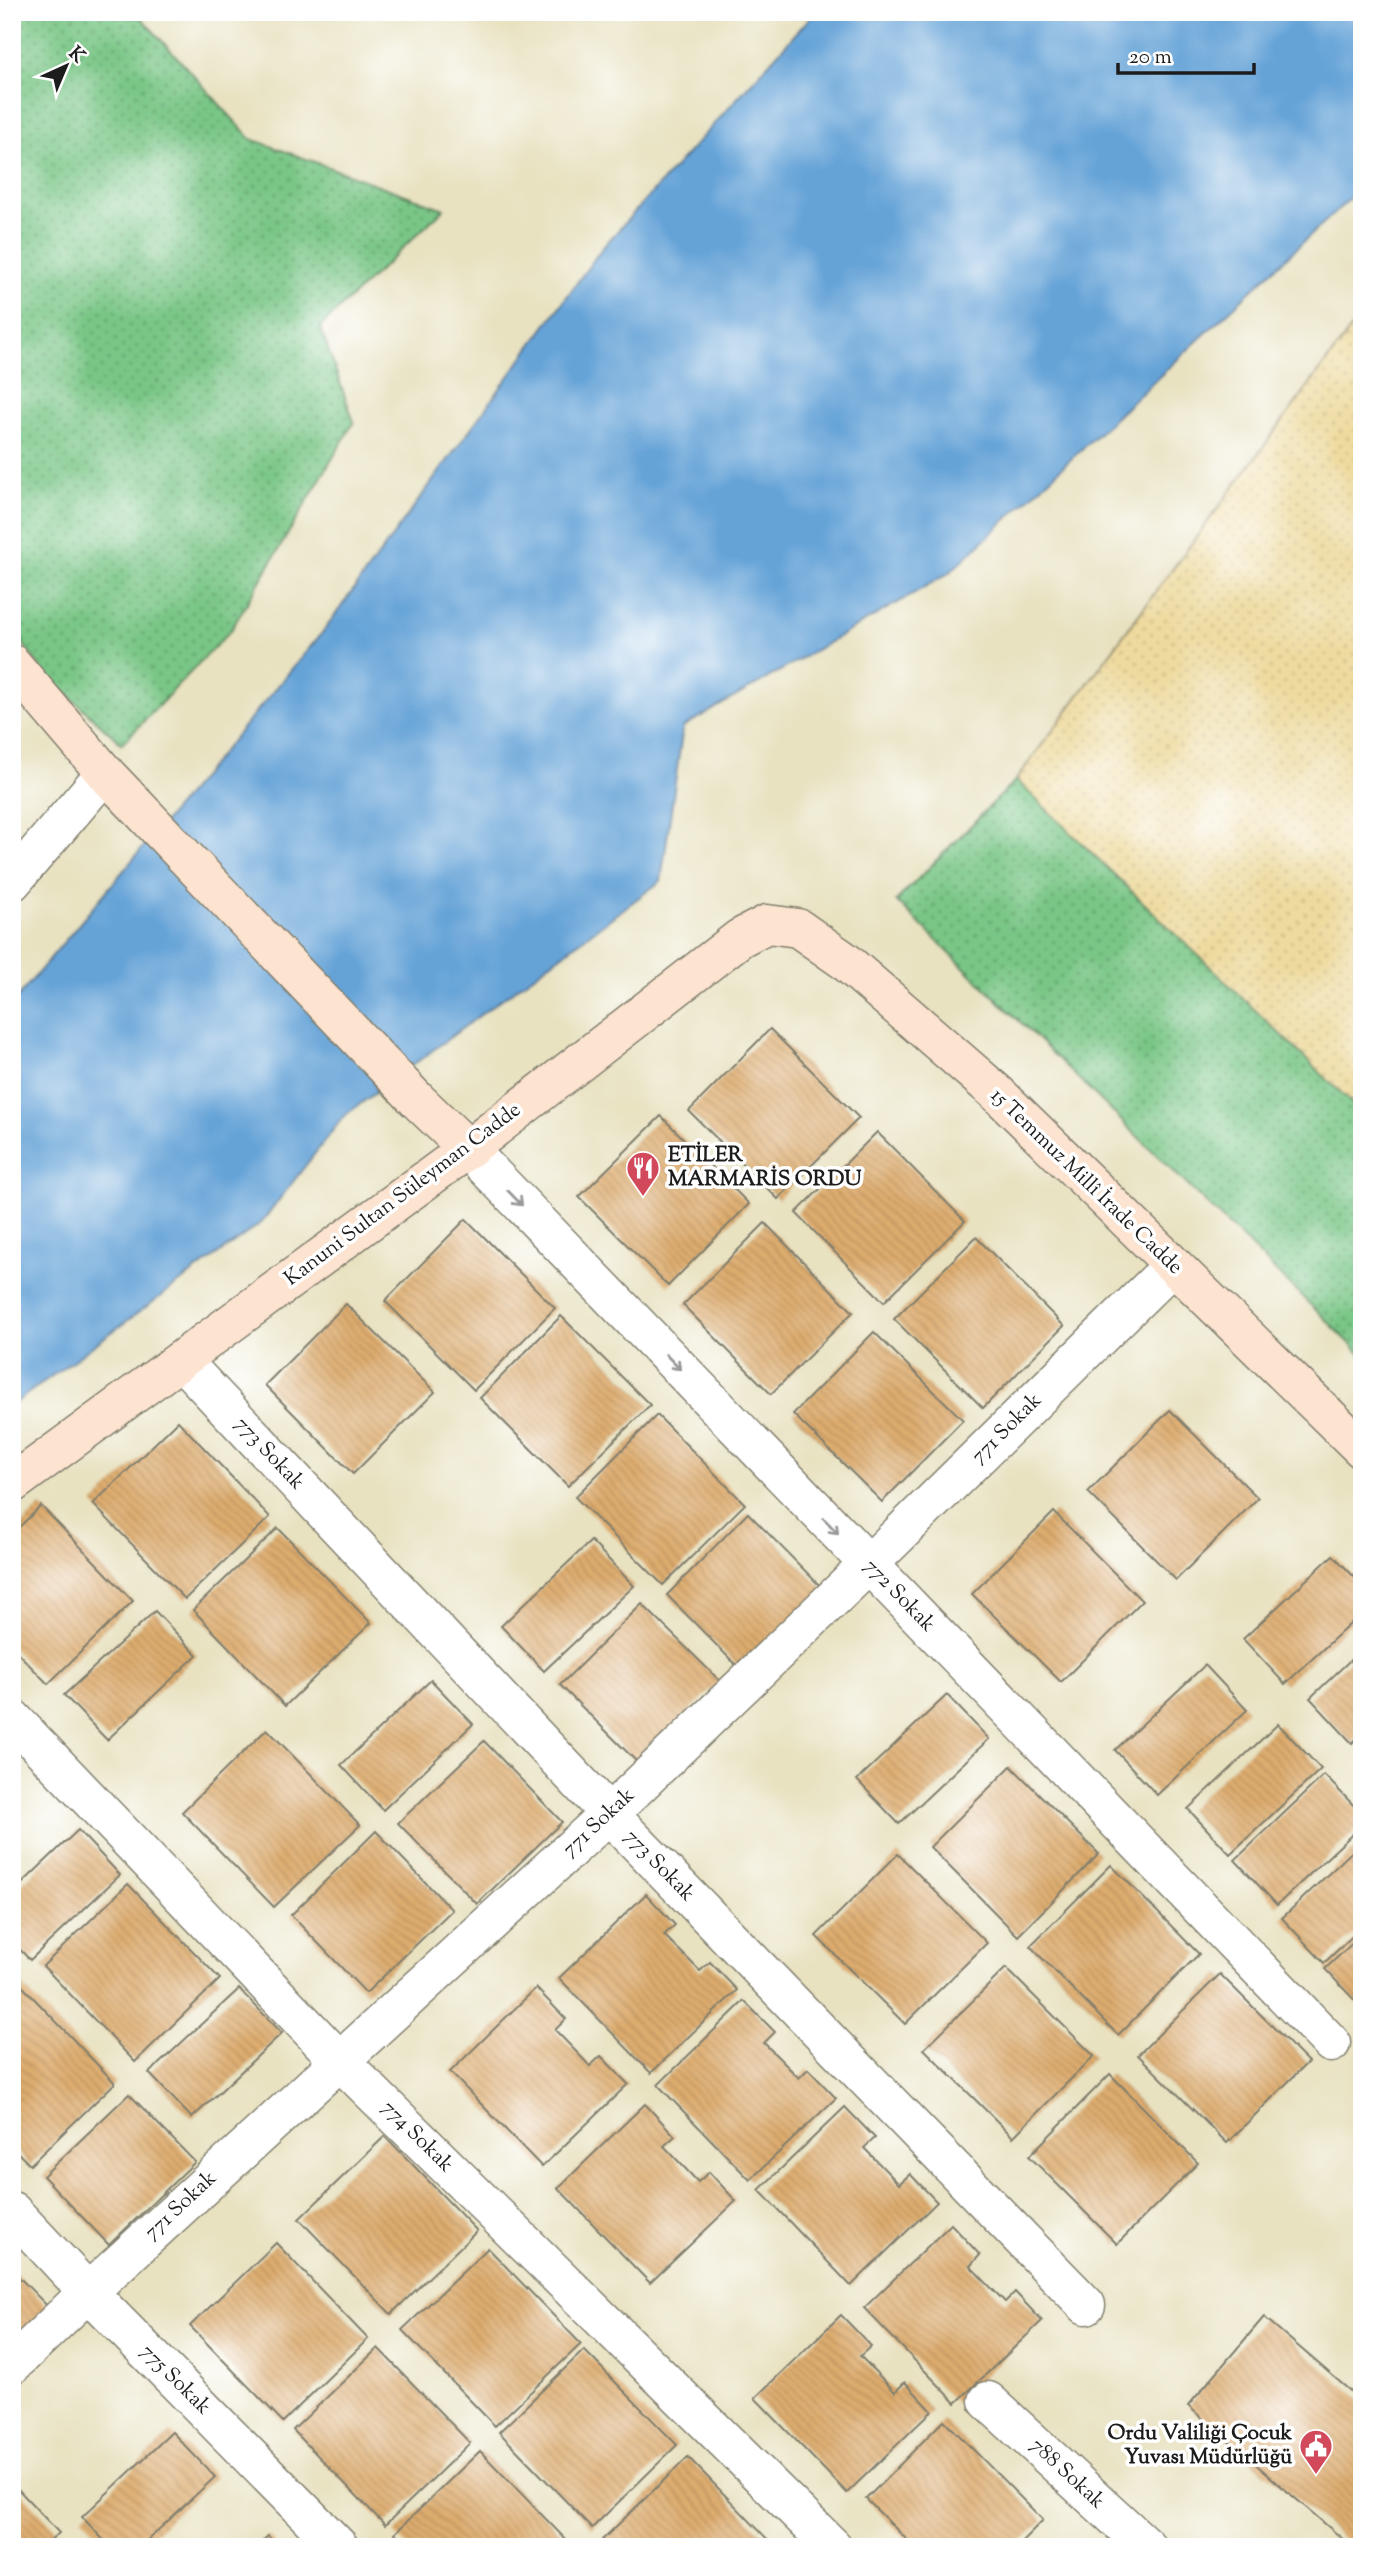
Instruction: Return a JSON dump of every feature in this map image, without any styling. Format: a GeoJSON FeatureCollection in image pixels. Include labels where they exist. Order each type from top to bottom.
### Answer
{"type":"FeatureCollection","features":[{"type":"Feature","properties":{"kind":"street"},"geometry":{"type":"LineString","coordinates":[[12,664],[105,774],[417,1100],[468,1149]]}},
{"type":"Feature","properties":{"kind":"street"},"geometry":{"type":"LineString","coordinates":[[12,883],[105,774]]}},
{"type":"Feature","properties":{"kind":"street","name":"Kanuni Sultan Süleyman Cadde"},"geometry":{"type":"LineString","coordinates":[[12,1484],[468,1149],[740,939],[767,924],[798,928]]}},
{"type":"Feature","properties":{"kind":"street","name":"15 Temmuz Millî İrade Cadde"},"geometry":{"type":"LineString","coordinates":[[798,928],[845,961],[997,1093],[1362,1449]]}},
{"type":"Feature","properties":{"kind":"street","name":"772 Sokak"},"geometry":{"type":"LineString","coordinates":[[468,1149],[1331,2043]]}},
{"type":"Feature","properties":{"kind":"street","name":"771 Sokak"},"geometry":{"type":"LineString","coordinates":[[12,2365],[339,2060],[609,1814],[869,1565],[1172,1266]]}},
{"type":"Feature","properties":{"kind":"street","name":"773 Sokak"},"geometry":{"type":"LineString","coordinates":[[181,1360],[609,1814],[1086,2305]]}},
{"type":"Feature","properties":{"kind":"street","name":"774 Sokak"},"geometry":{"type":"LineString","coordinates":[[12,1718],[339,2060],[833,2547]]}},
{"type":"Feature","properties":{"kind":"street","name":"775 Sokak"},"geometry":{"type":"LineString","coordinates":[[12,2211],[339,2547]]}},
{"type":"Feature","properties":{"kind":"street","name":"788 Sokak"},"geometry":{"type":"LineString","coordinates":[[988,2401],[1147,2547]]}},
{"type":"Feature","properties":{"kind":"sand"},"geometry":{"type":"Polygon","coordinates":[[[1362,314],[1362,1225],[1016,780],[1362,314]]]}},
{"type":"Feature","properties":{"kind":"green space"},"geometry":{"type":"Polygon","coordinates":[[[12,12],[136,12],[251,139],[444,209],[320,327],[354,422],[231,630],[122,744],[47,676],[12,629],[12,12]]]}},
{"type":"Feature","properties":{"kind":"green space"},"geometry":{"type":"Polygon","coordinates":[[[1016,780],[1362,1113],[1362,1355],[896,901],[1016,780]]]}},
{"type":"Feature","properties":{"kind":"water"},"geometry":{"type":"Polygon","coordinates":[[[815,12],[1362,12],[1362,187],[949,573],[683,727],[661,881],[344,1116],[261,1223],[12,1405],[12,1004],[322,633],[603,247],[815,12]]]}},
{"type":"Feature","properties":{"kind":"building"},"geometry":{"type":"Polygon","coordinates":[[[770,1029],[859,1118],[778,1199],[689,1111],[770,1029]]]}},
{"type":"Feature","properties":{"kind":"building"},"geometry":{"type":"Polygon","coordinates":[[[661,1116],[749,1204],[668,1286],[579,1197],[661,1116]]]}},
{"type":"Feature","properties":{"kind":"building"},"geometry":{"type":"Polygon","coordinates":[[[877,1132],[965,1221],[884,1302],[796,1213],[877,1132]]]}},
{"type":"Feature","properties":{"kind":"building"},"geometry":{"type":"Polygon","coordinates":[[[466,1219],[555,1308],[474,1390],[385,1301],[466,1219]]]}},
{"type":"Feature","properties":{"kind":"building"},"geometry":{"type":"Polygon","coordinates":[[[765,1223],[853,1312],[771,1394],[683,1305],[765,1223]]]}},
{"type":"Feature","properties":{"kind":"building"},"geometry":{"type":"Polygon","coordinates":[[[976,1237],[1064,1326],[983,1408],[894,1319],[976,1237]]]}},
{"type":"Feature","properties":{"kind":"building"},"geometry":{"type":"Polygon","coordinates":[[[346,1304],[435,1392],[353,1474],[265,1385],[346,1304]]]}},
{"type":"Feature","properties":{"kind":"building"},"geometry":{"type":"Polygon","coordinates":[[[561,1316],[650,1405],[568,1486],[480,1398],[561,1316]]]}},
{"type":"Feature","properties":{"kind":"building"},"geometry":{"type":"Polygon","coordinates":[[[874,1332],[963,1420],[882,1502],[793,1414],[874,1332]]]}},
{"type":"Feature","properties":{"kind":"building"},"geometry":{"type":"Polygon","coordinates":[[[1170,1410],[1258,1498],[1176,1580],[1088,1492],[1170,1410]]]}},
{"type":"Feature","properties":{"kind":"building"},"geometry":{"type":"Polygon","coordinates":[[[657,1415],[745,1504],[663,1585],[575,1497],[657,1415]]]}},
{"type":"Feature","properties":{"kind":"building"},"geometry":{"type":"Polygon","coordinates":[[[178,1421],[270,1517],[185,1599],[93,1504],[178,1421]]]}},
{"type":"Feature","properties":{"kind":"building"},"geometry":{"type":"Polygon","coordinates":[[[41,1506],[133,1601],[48,1684],[12,1647],[12,1534],[41,1506]]]}},
{"type":"Feature","properties":{"kind":"building"},"geometry":{"type":"Polygon","coordinates":[[[1054,1512],[1142,1601],[1061,1682],[972,1594],[1054,1512]]]}},
{"type":"Feature","properties":{"kind":"building"},"geometry":{"type":"Polygon","coordinates":[[[748,1513],[826,1592],[744,1673],[667,1595],[748,1513]]]}},
{"type":"Feature","properties":{"kind":"building"},"geometry":{"type":"Polygon","coordinates":[[[278,1528],[371,1623],[285,1706],[193,1610],[278,1528]]]}},
{"type":"Feature","properties":{"kind":"building"},"geometry":{"type":"Polygon","coordinates":[[[591,1541],[634,1586],[544,1671],[501,1626],[591,1541]]]}},
{"type":"Feature","properties":{"kind":"building"},"geometry":{"type":"Polygon","coordinates":[[[1333,1555],[1362,1585],[1362,1613],[1285,1684],[1243,1639],[1333,1555]]]}},
{"type":"Feature","properties":{"kind":"building"},"geometry":{"type":"Polygon","coordinates":[[[642,1604],[720,1681],[638,1763],[560,1685],[642,1604]]]}},
{"type":"Feature","properties":{"kind":"building"},"geometry":{"type":"Polygon","coordinates":[[[155,1611],[197,1655],[107,1740],[64,1695],[155,1611]]]}},
{"type":"Feature","properties":{"kind":"building"},"geometry":{"type":"Polygon","coordinates":[[[1362,1649],[1362,1734],[1352,1743],[1310,1698],[1362,1649]]]}},
{"type":"Feature","properties":{"kind":"building"},"geometry":{"type":"Polygon","coordinates":[[[1205,1665],[1247,1710],[1157,1795],[1115,1750],[1205,1665]]]}},
{"type":"Feature","properties":{"kind":"building"},"geometry":{"type":"Polygon","coordinates":[[[431,1680],[473,1724],[383,1810],[341,1765],[431,1680]]]}},
{"type":"Feature","properties":{"kind":"building"},"geometry":{"type":"Polygon","coordinates":[[[947,1695],[989,1739],[899,1824],[857,1780],[947,1695]]]}},
{"type":"Feature","properties":{"kind":"building"},"geometry":{"type":"Polygon","coordinates":[[[1278,1724],[1321,1769],[1230,1854],[1188,1809],[1278,1724]]]}},
{"type":"Feature","properties":{"kind":"building"},"geometry":{"type":"Polygon","coordinates":[[[267,1729],[360,1825],[274,1907],[182,1812],[267,1729]]]}},
{"type":"Feature","properties":{"kind":"building"},"geometry":{"type":"Polygon","coordinates":[[[484,1741],[562,1822],[477,1904],[398,1823],[484,1741]]]}},
{"type":"Feature","properties":{"kind":"building"},"geometry":{"type":"Polygon","coordinates":[[[1011,1766],[1099,1854],[1018,1936],[930,1847],[1011,1766]]]}},
{"type":"Feature","properties":{"kind":"building"},"geometry":{"type":"Polygon","coordinates":[[[1324,1775],[1362,1814],[1362,1825],[1277,1905],[1235,1860],[1324,1775]]]}},
{"type":"Feature","properties":{"kind":"building"},"geometry":{"type":"Polygon","coordinates":[[[78,1830],[120,1875],[30,1960],[12,1941],[12,1893],[78,1830]]]}},
{"type":"Feature","properties":{"kind":"building"},"geometry":{"type":"Polygon","coordinates":[[[376,1831],[452,1910],[366,1993],[291,1915],[376,1831]]]}},
{"type":"Feature","properties":{"kind":"building"},"geometry":{"type":"Polygon","coordinates":[[[1362,1842],[1362,1927],[1324,1963],[1282,1918],[1362,1842]]]}},
{"type":"Feature","properties":{"kind":"building"},"geometry":{"type":"Polygon","coordinates":[[[898,1854],[987,1943],[905,2024],[816,1936],[898,1854]]]}},
{"type":"Feature","properties":{"kind":"building"},"geometry":{"type":"Polygon","coordinates":[[[1111,1865],[1199,1954],[1118,2035],[1030,1946],[1111,1865]]]}},
{"type":"Feature","properties":{"kind":"building"},"geometry":{"type":"Polygon","coordinates":[[[128,1884],[220,1979],[135,2062],[43,1966],[128,1884]]]}},
{"type":"Feature","properties":{"kind":"building"},"geometry":{"type":"Polygon","coordinates":[[[646,1894],[675,1925],[664,1935],[700,1971],[710,1962],[737,1990],[651,2073],[559,1978],[646,1894]]]}},
{"type":"Feature","properties":{"kind":"building"},"geometry":{"type":"Polygon","coordinates":[[[1362,1934],[1362,2008],[1325,1969],[1362,1934]]]}},
{"type":"Feature","properties":{"kind":"building"},"geometry":{"type":"Polygon","coordinates":[[[1006,1968],[1094,2056],[1013,2137],[924,2049],[1006,1968]]]}},
{"type":"Feature","properties":{"kind":"building"},"geometry":{"type":"Polygon","coordinates":[[[1220,1974],[1308,2062],[1227,2143],[1138,2055],[1220,1974]]]}},
{"type":"Feature","properties":{"kind":"building"},"geometry":{"type":"Polygon","coordinates":[[[23,1987],[115,2083],[30,2165],[12,2147],[12,1998],[23,1987]]]}},
{"type":"Feature","properties":{"kind":"building"},"geometry":{"type":"Polygon","coordinates":[[[536,1988],[566,2019],[555,2030],[590,2066],[601,2056],[628,2084],[542,2167],[450,2072],[536,1988]]]}},
{"type":"Feature","properties":{"kind":"building"},"geometry":{"type":"Polygon","coordinates":[[[239,1989],[282,2033],[192,2118],[149,2073],[239,1989]]]}},
{"type":"Feature","properties":{"kind":"building"},"geometry":{"type":"Polygon","coordinates":[[[744,2001],[775,2032],[764,2043],[799,2078],[808,2069],[836,2098],[750,2180],[658,2085],[744,2001]]]}},
{"type":"Feature","properties":{"kind":"building"},"geometry":{"type":"Polygon","coordinates":[[[1110,2074],[1198,2163],[1117,2244],[1029,2156],[1110,2074]]]}},
{"type":"Feature","properties":{"kind":"building"},"geometry":{"type":"Polygon","coordinates":[[[129,2094],[195,2162],[109,2245],[43,2176],[129,2094]]]}},
{"type":"Feature","properties":{"kind":"building"},"geometry":{"type":"Polygon","coordinates":[[[645,2104],[675,2136],[664,2146],[698,2182],[709,2172],[736,2201],[650,2283],[558,2188],[645,2104]]]}},
{"type":"Feature","properties":{"kind":"building"},"geometry":{"type":"Polygon","coordinates":[[[845,2107],[875,2138],[864,2148],[899,2184],[910,2174],[937,2202],[851,2286],[759,2190],[845,2107]]]}},
{"type":"Feature","properties":{"kind":"building"},"geometry":{"type":"Polygon","coordinates":[[[385,2136],[477,2231],[391,2314],[299,2219],[385,2136]]]}},
{"type":"Feature","properties":{"kind":"building"},"geometry":{"type":"Polygon","coordinates":[[[951,2224],[980,2255],[970,2266],[1005,2302],[1015,2292],[1042,2321],[956,2403],[864,2308],[951,2224]]]}},
{"type":"Feature","properties":{"kind":"building"},"geometry":{"type":"Polygon","coordinates":[[[276,2243],[368,2339],[283,2422],[190,2326],[276,2243]]]}},
{"type":"Feature","properties":{"kind":"building"},"geometry":{"type":"Polygon","coordinates":[[[488,2248],[581,2344],[495,2426],[402,2330],[488,2248]]]}},
{"type":"Feature","properties":{"kind":"building"},"geometry":{"type":"Polygon","coordinates":[[[12,2270],[55,2314],[12,2356],[12,2270]]]}},
{"type":"Feature","properties":{"kind":"building"},"geometry":{"type":"Polygon","coordinates":[[[841,2315],[871,2346],[860,2356],[895,2392],[905,2382],[932,2411],[847,2493],[755,2398],[841,2315]]]}},
{"type":"Feature","properties":{"kind":"building","name":"Ordu Valiliği Çocuk Yuvası Müdürlüğü"},"geometry":{"type":"Polygon","coordinates":[[[1264,2317],[1362,2401],[1362,2547],[1352,2547],[1188,2406],[1264,2317]]]}},
{"type":"Feature","properties":{"kind":"building"},"geometry":{"type":"Polygon","coordinates":[[[378,2348],[470,2443],[385,2525],[293,2430],[378,2348]]]}},
{"type":"Feature","properties":{"kind":"building"},"geometry":{"type":"Polygon","coordinates":[[[584,2350],[677,2445],[592,2528],[499,2432],[584,2350]]]}},
{"type":"Feature","properties":{"kind":"building"},"geometry":{"type":"Polygon","coordinates":[[[944,2420],[1043,2520],[1016,2547],[914,2547],[866,2499],[944,2420]]]}},
{"type":"Feature","properties":{"kind":"building"},"geometry":{"type":"Polygon","coordinates":[[[172,2432],[215,2477],[140,2547],[110,2547],[82,2517],[172,2432]]]}},
{"type":"Feature","properties":{"kind":"building"},"geometry":{"type":"Polygon","coordinates":[[[480,2451],[573,2547],[408,2547],[395,2533],[480,2451]]]}},
{"type":"Feature","properties":{"kind":"building"},"geometry":{"type":"Polygon","coordinates":[[[688,2457],[775,2547],[609,2547],[602,2540],[688,2457]]]}},
{"type":"Feature","properties":{"kind":"building"},"geometry":{"type":"Polygon","coordinates":[[[17,2488],[59,2533],[44,2547],[12,2547],[12,2492],[17,2488]]]}},
{"type":"Feature","properties":{"kind":"building"},"geometry":{"type":"Polygon","coordinates":[[[268,2536],[278,2547],[256,2547],[268,2536]]]}},
{"type":"Feature","properties":{"kind":"place","name":"ETİLER MARMARİS ORDU"},"geometry":{"type":"Point","coordinates":[643,1198]}},
{"type":"Feature","properties":{"kind":"place","name":"Ordu Valiliği Çocuk Yuvası Müdürlüğü"},"geometry":{"type":"Point","coordinates":[1316,2476]}}]}
